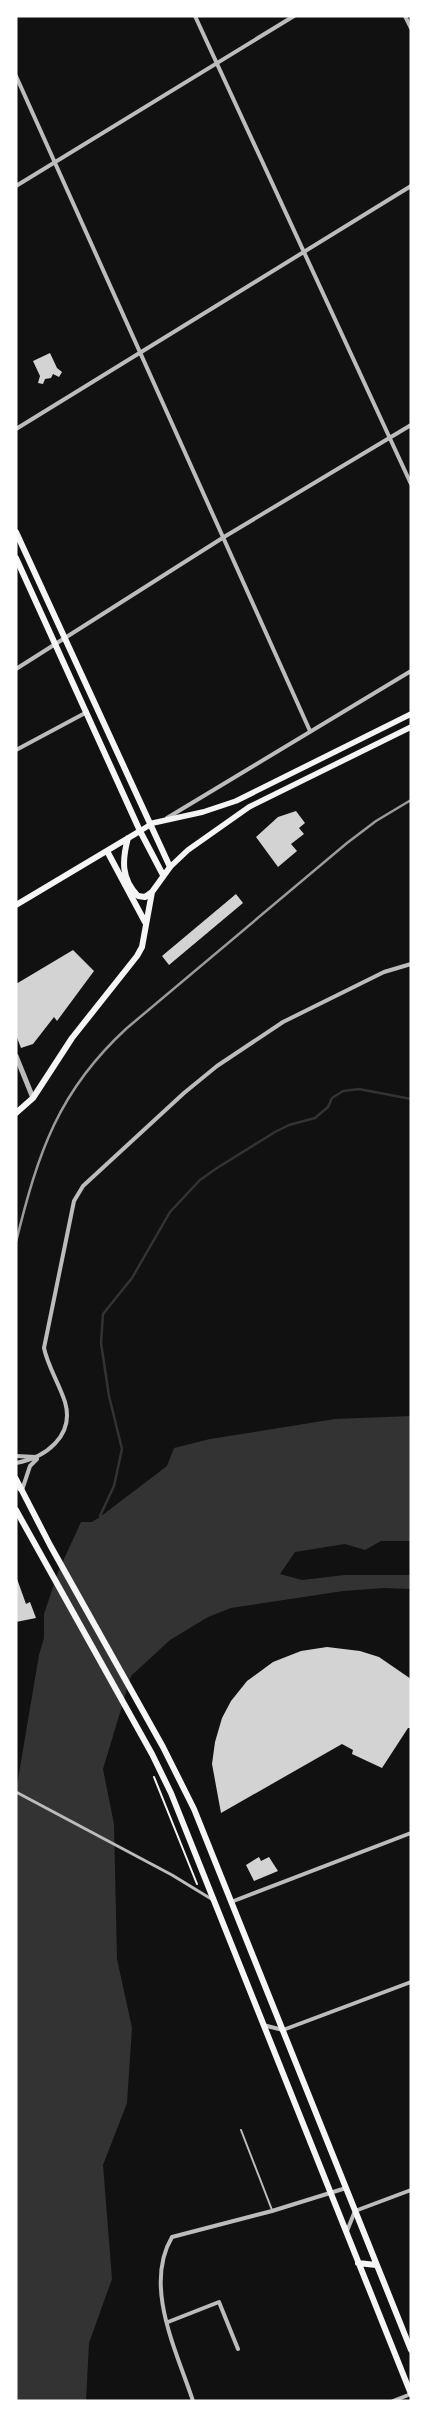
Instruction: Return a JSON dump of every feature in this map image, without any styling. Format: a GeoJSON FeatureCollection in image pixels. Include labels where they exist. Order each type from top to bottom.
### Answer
{"type":"FeatureCollection","features":[{"type":"Feature","properties":{"kind":"main road"},"geometry":{"type":"LineString","coordinates":[[16,532],[149,825],[170,867]]}},
{"type":"Feature","properties":{"kind":"main road"},"geometry":{"type":"LineString","coordinates":[[16,558],[140,831],[163,875]]}},
{"type":"Feature","properties":{"kind":"main road"},"geometry":{"type":"LineString","coordinates":[[16,905],[149,825],[165,819],[218,808],[411,714]]}},
{"type":"Feature","properties":{"kind":"main road"},"geometry":{"type":"LineString","coordinates":[[128,838],[123,862],[126,878],[138,896],[145,897],[152,892],[170,867],[188,850],[249,807],[353,753],[411,727]]}},
{"type":"Feature","properties":{"kind":"main road"},"geometry":{"type":"LineString","coordinates":[[348,744],[353,753]]}},
{"type":"Feature","properties":{"kind":"main road"},"geometry":{"type":"LineString","coordinates":[[107,851],[146,923]]}},
{"type":"Feature","properties":{"kind":"main road"},"geometry":{"type":"LineString","coordinates":[[16,1113],[34,1098],[72,1038],[138,956],[142,947],[152,892]]}},
{"type":"Feature","properties":{"kind":"main road"},"geometry":{"type":"LineString","coordinates":[[16,1479],[19,1489],[150,1723],[187,1794],[411,2350]]}},
{"type":"Feature","properties":{"kind":"main road"},"geometry":{"type":"LineString","coordinates":[[16,1510],[142,1736],[171,1793],[411,2394]]}},
{"type":"Feature","properties":{"kind":"main road"},"geometry":{"type":"LineString","coordinates":[[358,2264],[376,2265]]}},
{"type":"Feature","properties":{"kind":"street"},"geometry":{"type":"LineString","coordinates":[[195,16],[302,252],[411,484]]}},
{"type":"Feature","properties":{"kind":"street"},"geometry":{"type":"LineString","coordinates":[[16,186],[294,16]]}},
{"type":"Feature","properties":{"kind":"street"},"geometry":{"type":"LineString","coordinates":[[405,16],[411,28]]}},
{"type":"Feature","properties":{"kind":"street"},"geometry":{"type":"LineString","coordinates":[[16,76],[142,351],[310,731]]}},
{"type":"Feature","properties":{"kind":"street"},"geometry":{"type":"LineString","coordinates":[[16,429],[411,186]]}},
{"type":"Feature","properties":{"kind":"street"},"geometry":{"type":"LineString","coordinates":[[16,669],[224,537],[411,425]]}},
{"type":"Feature","properties":{"kind":"street"},"geometry":{"type":"LineString","coordinates":[[165,819],[411,671]]}},
{"type":"Feature","properties":{"kind":"street"},"geometry":{"type":"LineString","coordinates":[[16,750],[87,712]]}},
{"type":"Feature","properties":{"kind":"street"},"geometry":{"type":"LineString","coordinates":[[19,1489],[30,1466],[38,1457],[56,1444],[66,1421],[65,1403],[44,1348],[77,1193],[176,1099],[216,1066],[283,1022],[370,978],[411,964]]}},
{"type":"Feature","properties":{"kind":"street"},"geometry":{"type":"LineString","coordinates":[[16,1056],[34,1098]]}},
{"type":"Feature","properties":{"kind":"street"},"geometry":{"type":"LineString","coordinates":[[16,1456],[38,1457]]}},
{"type":"Feature","properties":{"kind":"street"},"geometry":{"type":"LineString","coordinates":[[16,1463],[38,1457]]}},
{"type":"Feature","properties":{"kind":"street"},"geometry":{"type":"LineString","coordinates":[[16,1792],[172,1875],[216,1902]]}},
{"type":"Feature","properties":{"kind":"street"},"geometry":{"type":"LineString","coordinates":[[232,1902],[411,1833]]}},
{"type":"Feature","properties":{"kind":"street"},"geometry":{"type":"LineString","coordinates":[[263,2025],[283,2030],[411,1982]]}},
{"type":"Feature","properties":{"kind":"street"},"geometry":{"type":"LineString","coordinates":[[193,2401],[163,2308],[161,2264],[165,2249],[172,2237],[272,2211],[346,2188]]}},
{"type":"Feature","properties":{"kind":"street"},"geometry":{"type":"LineString","coordinates":[[346,2233],[355,2210],[411,2190]]}},
{"type":"Feature","properties":{"kind":"street"},"geometry":{"type":"LineString","coordinates":[[168,2322],[219,2302],[238,2349]]}},
{"type":"Feature","properties":{"kind":"street"},"geometry":{"type":"LineString","coordinates":[[393,2401],[411,2394]]}},
{"type":"Feature","properties":{"kind":"lane"},"geometry":{"type":"LineString","coordinates":[[241,2130],[272,2211]]}},
{"type":"Feature","properties":{"kind":"path"},"geometry":{"type":"LineString","coordinates":[[152,1773],[200,1892]]}},
{"type":"Feature","properties":{"kind":"shaded area"},"geometry":{"type":"Polygon","coordinates":[[[411,1416],[411,1541],[381,1541],[365,1550],[345,1544],[295,1552],[280,1574],[302,1580],[345,1575],[411,1575],[411,1589],[384,1588],[343,1591],[231,1608],[208,1617],[170,1640],[131,1676],[103,1769],[114,1824],[117,1959],[132,2028],[127,2103],[103,2165],[112,2279],[89,2343],[86,2401],[16,2401],[16,1791],[39,1655],[44,1638],[44,1614],[58,1572],[81,1522],[92,1522],[100,1517],[167,1466],[174,1448],[210,1439],[335,1419],[411,1416]]]}},
{"type":"Feature","properties":{"kind":"building"},"geometry":{"type":"Polygon","coordinates":[[[50,353],[57,368],[62,372],[59,377],[53,374],[51,378],[45,379],[43,384],[38,383],[40,376],[33,361],[50,353]]]}},
{"type":"Feature","properties":{"kind":"building"},"geometry":{"type":"Polygon","coordinates":[[[296,811],[305,823],[299,828],[304,834],[291,844],[297,851],[278,867],[256,837],[278,817],[296,811]]]}},
{"type":"Feature","properties":{"kind":"building"},"geometry":{"type":"Polygon","coordinates":[[[236,894],[243,903],[169,965],[162,956],[236,894]]]}},
{"type":"Feature","properties":{"kind":"building"},"geometry":{"type":"Polygon","coordinates":[[[73,950],[94,971],[57,1021],[54,1017],[33,1044],[21,1048],[16,1035],[16,984],[73,950]]]}},
{"type":"Feature","properties":{"kind":"building"},"geometry":{"type":"Polygon","coordinates":[[[16,1576],[26,1604],[30,1602],[36,1618],[16,1622],[16,1576]]]}},
{"type":"Feature","properties":{"kind":"building"},"geometry":{"type":"Polygon","coordinates":[[[327,1647],[360,1651],[379,1657],[411,1679],[411,1728],[408,1728],[382,1768],[352,1754],[353,1750],[342,1744],[221,1813],[212,1764],[215,1742],[222,1718],[231,1701],[247,1681],[273,1662],[301,1651],[327,1647]]]}},
{"type":"Feature","properties":{"kind":"building"},"geometry":{"type":"Polygon","coordinates":[[[259,1857],[261,1861],[269,1857],[278,1871],[254,1881],[246,1865],[259,1857]]]}},
{"type":"Feature","properties":{"kind":"waterway"},"geometry":{"type":"LineString","coordinates":[[100,1516],[114,1486],[122,1449],[109,1396],[101,1343],[103,1314],[132,1278],[170,1212],[200,1180],[217,1168],[275,1132],[289,1125],[315,1118],[328,1107],[332,1098],[343,1091],[359,1089],[411,1099]]}},
{"type":"Feature","properties":{"kind":"railway"},"geometry":{"type":"LineString","coordinates":[[16,1242],[33,1180],[54,1125],[67,1100],[103,1052],[127,1028],[347,843],[376,821],[411,800]]}}]}
